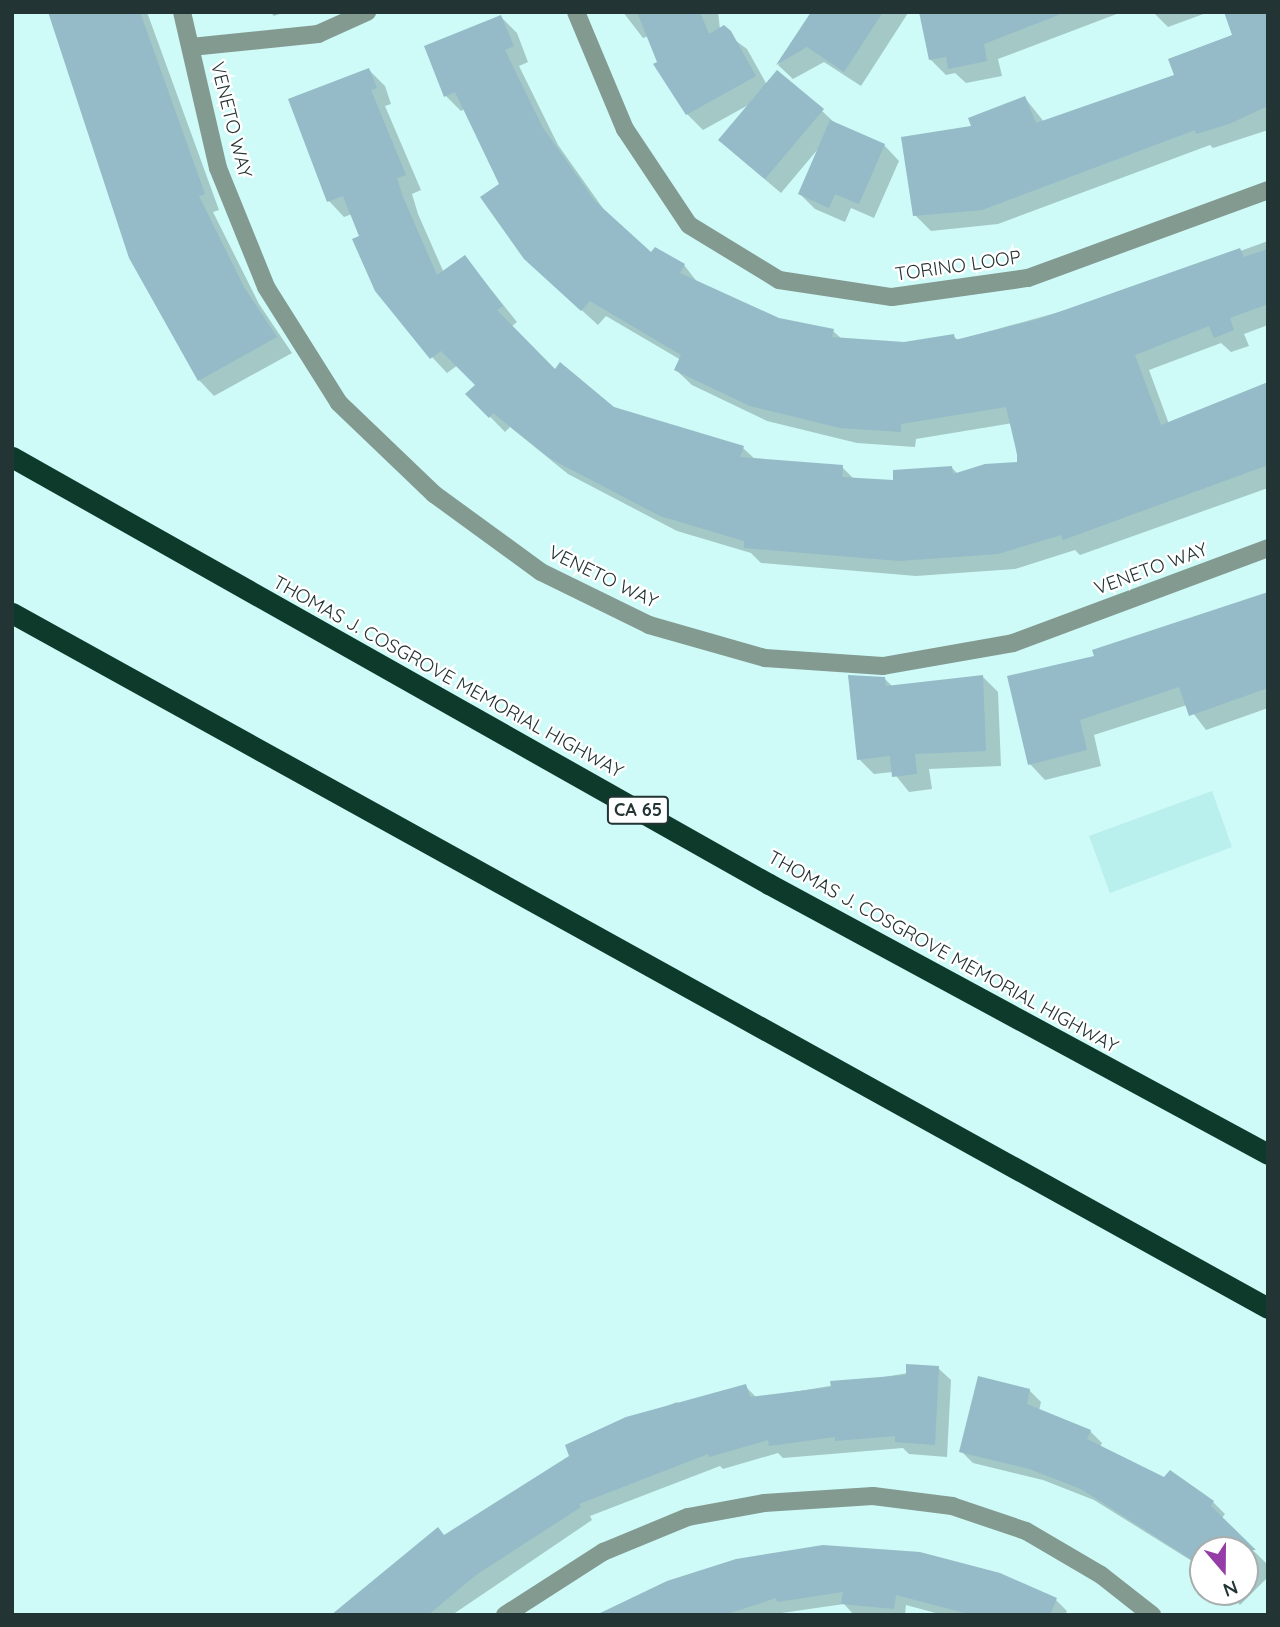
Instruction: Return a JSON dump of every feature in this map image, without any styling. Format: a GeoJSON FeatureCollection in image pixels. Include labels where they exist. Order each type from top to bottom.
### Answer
{"type":"FeatureCollection","features":[{"type":"Feature","properties":{"kind":"highway","name":"THOMAS J. COSGROVE MEMORIAL HIGHWAY"},"geometry":{"type":"LineString","coordinates":[[12,457],[769,884],[1268,1154]]}},
{"type":"Feature","properties":{"kind":"highway"},"geometry":{"type":"LineString","coordinates":[[12,613],[1268,1307]]}},
{"type":"Feature","properties":{"kind":"street","name":"VENETO WAY"},"geometry":{"type":"LineString","coordinates":[[182,12],[218,168],[266,288],[339,403],[433,494],[541,572],[649,625],[765,658],[883,666],[1013,643],[1268,548]]}},
{"type":"Feature","properties":{"kind":"street"},"geometry":{"type":"LineString","coordinates":[[191,47],[318,34],[367,12]]}},
{"type":"Feature","properties":{"kind":"street","name":"TORINO LOOP"},"geometry":{"type":"LineString","coordinates":[[576,12],[625,129],[688,225],[779,280],[892,297],[1028,278],[1268,190]]}},
{"type":"Feature","properties":{"kind":"street"},"geometry":{"type":"LineString","coordinates":[[505,1615],[603,1552],[688,1517],[764,1503],[873,1496],[952,1506],[1026,1531],[1101,1575],[1152,1615]]}},
{"type":"Feature","properties":{"kind":"shaded area"},"geometry":{"type":"Polygon","coordinates":[[[1212,791],[1232,847],[1110,893],[1089,836],[1212,791]]]}},
{"type":"Feature","properties":{"kind":"building"},"geometry":{"type":"Polygon","coordinates":[[[48,12],[140,12],[205,194],[199,196],[244,287],[277,337],[198,381],[129,258],[48,12]]]}},
{"type":"Feature","properties":{"kind":"building"},"geometry":{"type":"Polygon","coordinates":[[[637,12],[700,12],[709,34],[724,25],[731,31],[756,76],[686,115],[653,64],[657,62],[637,12]]]}},
{"type":"Feature","properties":{"kind":"building"},"geometry":{"type":"Polygon","coordinates":[[[811,12],[883,12],[844,72],[807,47],[776,65],[811,12]]]}},
{"type":"Feature","properties":{"kind":"building"},"geometry":{"type":"Polygon","coordinates":[[[919,12],[1061,14],[984,44],[987,61],[948,69],[946,57],[929,60],[919,12]]]}},
{"type":"Feature","properties":{"kind":"building"},"geometry":{"type":"Polygon","coordinates":[[[1224,12],[1268,12],[1268,106],[1229,124],[1196,134],[1195,130],[982,210],[913,216],[901,137],[971,126],[968,118],[1025,96],[1036,123],[1174,75],[1168,59],[1232,35],[1224,12]]]}},
{"type":"Feature","properties":{"kind":"building"},"geometry":{"type":"Polygon","coordinates":[[[501,15],[514,46],[505,50],[543,128],[595,201],[651,252],[655,247],[685,264],[680,273],[779,318],[834,329],[832,337],[904,342],[954,334],[955,340],[1039,319],[1240,248],[1244,257],[1268,249],[1268,304],[1230,318],[1234,330],[1214,338],[1209,326],[1135,355],[1161,425],[1268,382],[1268,465],[1063,540],[1061,535],[998,554],[899,561],[744,548],[744,541],[660,516],[551,459],[493,413],[489,418],[465,394],[475,385],[441,351],[430,359],[375,291],[352,239],[359,236],[343,196],[327,202],[288,99],[369,68],[377,88],[371,90],[406,175],[397,178],[403,197],[437,275],[465,255],[503,306],[497,310],[555,369],[560,362],[614,407],[744,446],[740,457],[843,465],[842,477],[893,480],[893,470],[952,466],[953,474],[985,464],[1017,462],[1017,454],[1006,407],[901,424],[901,432],[840,428],[750,406],[674,370],[681,355],[590,301],[581,311],[524,259],[480,197],[499,184],[455,92],[444,97],[424,46],[501,15]]]}},
{"type":"Feature","properties":{"kind":"building"},"geometry":{"type":"Polygon","coordinates":[[[777,70],[824,109],[765,179],[718,140],[777,70]]]}},
{"type":"Feature","properties":{"kind":"building"},"geometry":{"type":"Polygon","coordinates":[[[830,120],[885,144],[859,204],[835,194],[829,208],[798,194],[830,120]]]}},
{"type":"Feature","properties":{"kind":"building"},"geometry":{"type":"Polygon","coordinates":[[[1268,592],[1268,688],[1189,716],[1179,687],[1080,720],[1087,750],[1028,765],[1007,676],[1094,656],[1092,650],[1268,592]]]}},
{"type":"Feature","properties":{"kind":"building"},"geometry":{"type":"Polygon","coordinates":[[[848,675],[885,677],[886,686],[983,675],[986,751],[915,754],[917,774],[892,777],[890,756],[857,760],[848,675]]]}},
{"type":"Feature","properties":{"kind":"building"},"geometry":{"type":"Polygon","coordinates":[[[906,1364],[939,1366],[935,1445],[895,1442],[895,1436],[835,1441],[835,1437],[769,1446],[768,1440],[709,1457],[708,1454],[579,1504],[581,1507],[476,1575],[428,1615],[331,1615],[438,1527],[444,1535],[569,1456],[565,1445],[626,1417],[746,1384],[750,1397],[831,1387],[830,1381],[906,1375],[906,1364]]]}},
{"type":"Feature","properties":{"kind":"building"},"geometry":{"type":"Polygon","coordinates":[[[978,1376],[1030,1389],[1027,1404],[1091,1430],[1087,1439],[1164,1477],[1170,1470],[1214,1501],[1211,1506],[1242,1536],[1189,1536],[1189,1558],[1081,1489],[1029,1469],[959,1452],[978,1376]]]}},
{"type":"Feature","properties":{"kind":"building"},"geometry":{"type":"Polygon","coordinates":[[[823,1545],[920,1552],[1000,1573],[1057,1598],[1050,1615],[972,1615],[896,1595],[894,1609],[841,1604],[843,1592],[777,1602],[776,1598],[724,1615],[596,1615],[667,1581],[736,1559],[823,1545]]]}}]}
